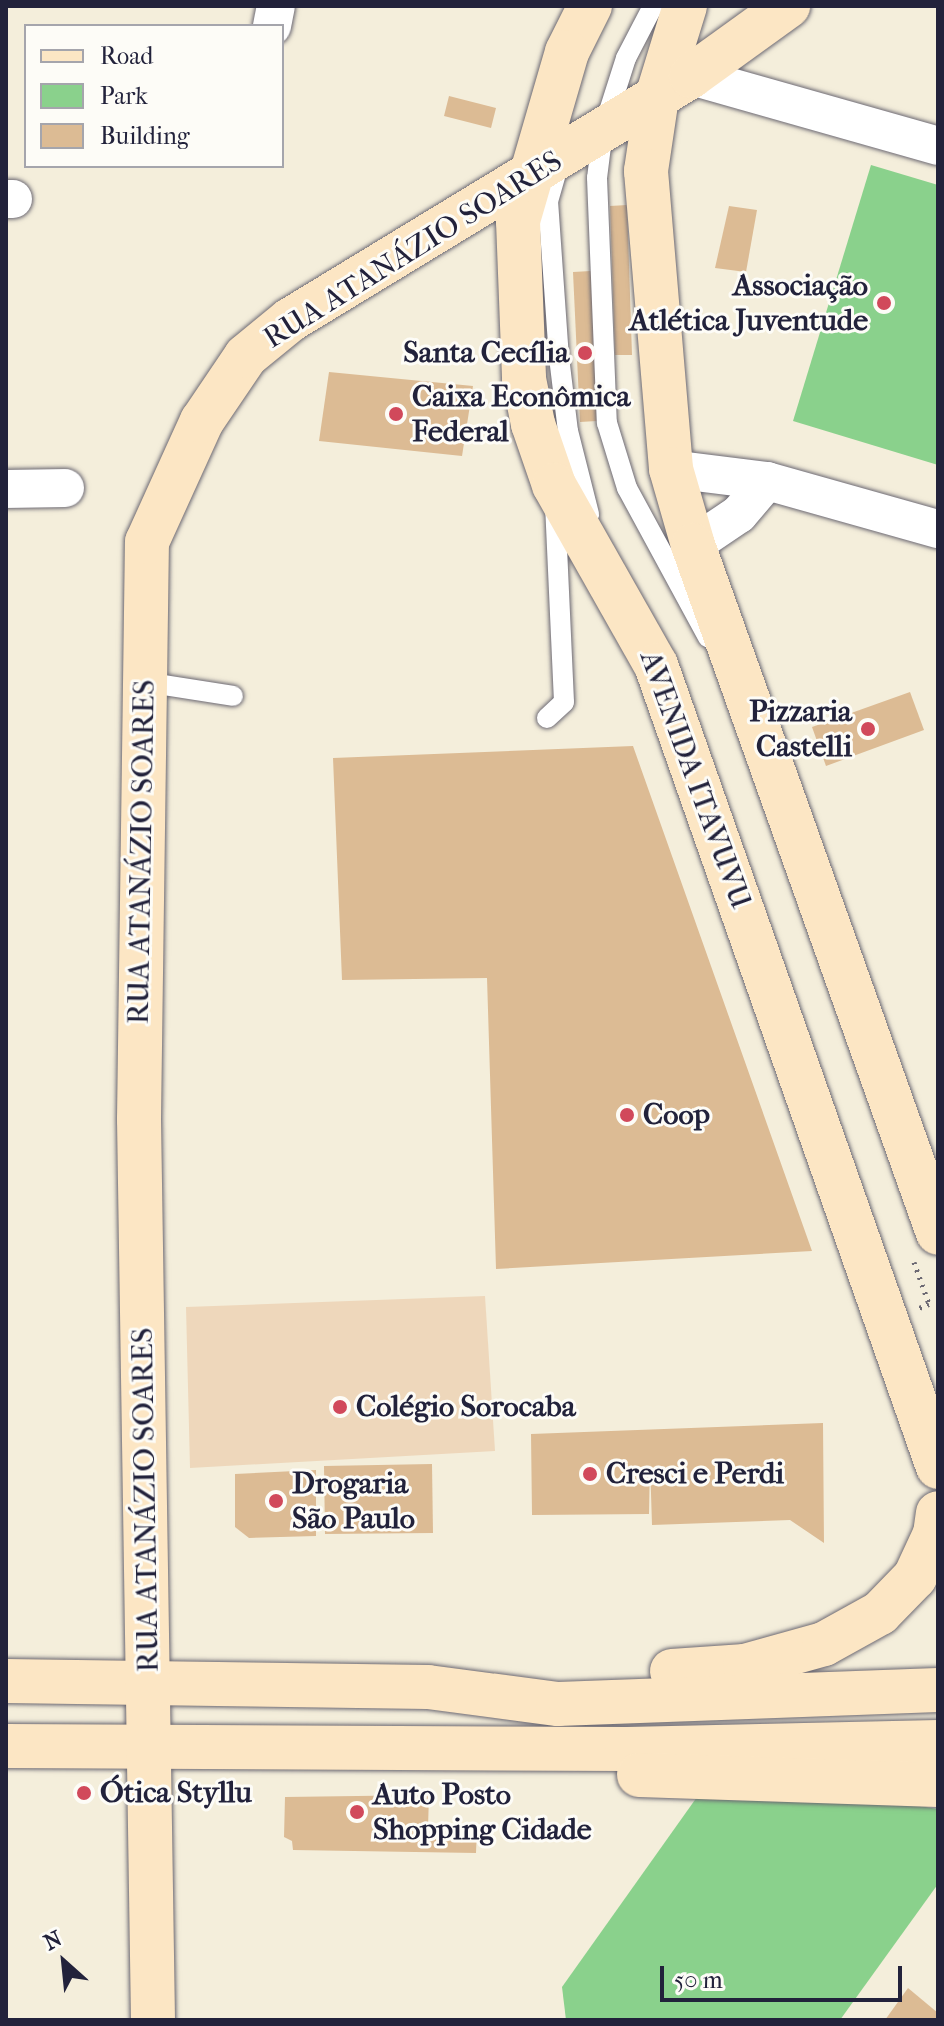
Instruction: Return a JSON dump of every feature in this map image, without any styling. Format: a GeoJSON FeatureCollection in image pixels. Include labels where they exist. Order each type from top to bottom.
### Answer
{"type":"FeatureCollection","features":[{"type":"Feature","properties":{"kind":"main road","name":"AVENIDA ITAVUVU"},"geometry":{"type":"LineString","coordinates":[[590,6],[567,52],[546,166],[518,221],[524,379],[554,485],[606,571],[656,665],[938,1467]]}},
{"type":"Feature","properties":{"kind":"main road"},"geometry":{"type":"LineString","coordinates":[[685,6],[674,87],[646,171],[671,469],[693,545],[938,1233]]}},
{"type":"Feature","properties":{"kind":"main road","name":"RUA ATANÁZIO SOARES"},"geometry":{"type":"LineString","coordinates":[[153,2020],[139,1119],[147,542],[202,421],[246,356],[290,320],[674,87],[788,6]]}},
{"type":"Feature","properties":{"kind":"main road"},"geometry":{"type":"LineString","coordinates":[[6,1681],[428,1687],[745,1666],[824,1644],[880,1613],[915,1577],[935,1534],[938,1513]]}},
{"type":"Feature","properties":{"kind":"main road"},"geometry":{"type":"LineString","coordinates":[[428,1687],[588,1710],[938,1704]]}},
{"type":"Feature","properties":{"kind":"main road"},"geometry":{"type":"LineString","coordinates":[[558,1704],[938,1690]]}},
{"type":"Feature","properties":{"kind":"main road"},"geometry":{"type":"LineString","coordinates":[[6,1746],[562,1748],[938,1742]]}},
{"type":"Feature","properties":{"kind":"main road"},"geometry":{"type":"LineString","coordinates":[[472,1747],[510,1763],[663,1777],[938,1785]]}},
{"type":"Feature","properties":{"kind":"street"},"geometry":{"type":"LineString","coordinates":[[674,87],[938,146]]}},
{"type":"Feature","properties":{"kind":"street"},"geometry":{"type":"LineString","coordinates":[[671,469],[725,471],[938,529]]}},
{"type":"Feature","properties":{"kind":"street"},"geometry":{"type":"LineString","coordinates":[[693,545],[739,514],[767,481]]}},
{"type":"Feature","properties":{"kind":"street"},"geometry":{"type":"LineString","coordinates":[[6,489],[65,488]]}},
{"type":"Feature","properties":{"kind":"lane"},"geometry":{"type":"LineString","coordinates":[[653,6],[626,58],[603,130],[597,178],[613,448],[627,488],[680,590],[753,712]]}},
{"type":"Feature","properties":{"kind":"lane"},"geometry":{"type":"LineString","coordinates":[[546,166],[559,357],[568,431],[606,571]]}},
{"type":"Feature","properties":{"kind":"lane"},"geometry":{"type":"LineString","coordinates":[[547,718],[564,702],[554,485]]}},
{"type":"Feature","properties":{"kind":"lane"},"geometry":{"type":"LineString","coordinates":[[144,682],[233,696]]}},
{"type":"Feature","properties":{"kind":"shaded area","name":"Colégio Sorocaba"},"geometry":{"type":"Polygon","coordinates":[[[485,1296],[495,1451],[190,1468],[186,1307],[485,1296]]]}},
{"type":"Feature","properties":{"kind":"green space","name":"Associação Atlética Juventude"},"geometry":{"type":"Polygon","coordinates":[[[871,165],[938,185],[938,465],[793,421],[871,165]]]}},
{"type":"Feature","properties":{"kind":"green space"},"geometry":{"type":"Polygon","coordinates":[[[697,1797],[894,1802],[938,1809],[938,1884],[840,2020],[566,2020],[562,1987],[697,1797]]]}},
{"type":"Feature","properties":{"kind":"building"},"geometry":{"type":"Polygon","coordinates":[[[449,96],[496,108],[491,128],[444,116],[449,96]]]}},
{"type":"Feature","properties":{"kind":"building"},"geometry":{"type":"Polygon","coordinates":[[[627,205],[632,355],[615,355],[610,206],[627,205]]]}},
{"type":"Feature","properties":{"kind":"building","name":"Associação Atlética Juventude"},"geometry":{"type":"Polygon","coordinates":[[[729,206],[757,210],[746,272],[715,268],[729,206]]]}},
{"type":"Feature","properties":{"kind":"building"},"geometry":{"type":"Polygon","coordinates":[[[591,271],[597,421],[580,422],[573,272],[591,271]]]}},
{"type":"Feature","properties":{"kind":"building","name":"Caixa Econômica Federal"},"geometry":{"type":"Polygon","coordinates":[[[329,372],[473,386],[462,456],[319,441],[329,372]]]}},
{"type":"Feature","properties":{"kind":"building","name":"Pizzaria Castelli"},"geometry":{"type":"Polygon","coordinates":[[[910,692],[924,730],[826,766],[812,727],[910,692]]]}},
{"type":"Feature","properties":{"kind":"building","name":"Coop"},"geometry":{"type":"Polygon","coordinates":[[[633,746],[812,1251],[496,1269],[487,978],[342,980],[333,758],[633,746]]]}},
{"type":"Feature","properties":{"kind":"building"},"geometry":{"type":"Polygon","coordinates":[[[823,1423],[824,1543],[790,1520],[652,1525],[650,1462],[649,1514],[532,1515],[531,1434],[823,1423]]]}},
{"type":"Feature","properties":{"kind":"building"},"geometry":{"type":"Polygon","coordinates":[[[432,1464],[433,1533],[325,1534],[324,1466],[432,1464]]]}},
{"type":"Feature","properties":{"kind":"building","name":"Drogaria São Paulo"},"geometry":{"type":"Polygon","coordinates":[[[316,1470],[316,1536],[249,1538],[235,1527],[235,1474],[316,1470]]]}},
{"type":"Feature","properties":{"kind":"building","name":"Auto Posto Shopping Cidade"},"geometry":{"type":"Polygon","coordinates":[[[429,1795],[428,1828],[477,1827],[476,1853],[293,1850],[292,1841],[284,1837],[285,1797],[429,1795]]]}},
{"type":"Feature","properties":{"kind":"building"},"geometry":{"type":"Polygon","coordinates":[[[908,1988],[938,2013],[938,2020],[885,2020],[908,1988]]]}},
{"type":"Feature","properties":{"kind":"place","name":"Associação Atlética Juventude"},"geometry":{"type":"Point","coordinates":[884,303]}},
{"type":"Feature","properties":{"kind":"place","name":"Santa Cecília"},"geometry":{"type":"Point","coordinates":[585,353]}},
{"type":"Feature","properties":{"kind":"place","name":"Caixa Econômica Federal"},"geometry":{"type":"Point","coordinates":[396,414]}},
{"type":"Feature","properties":{"kind":"place","name":"Pizzaria Castelli"},"geometry":{"type":"Point","coordinates":[868,729]}},
{"type":"Feature","properties":{"kind":"place","name":"Coop"},"geometry":{"type":"Point","coordinates":[627,1115]}},
{"type":"Feature","properties":{"kind":"place","name":"Colégio Sorocaba"},"geometry":{"type":"Point","coordinates":[340,1407]}},
{"type":"Feature","properties":{"kind":"place","name":"Cresci e Perdi"},"geometry":{"type":"Point","coordinates":[590,1474]}},
{"type":"Feature","properties":{"kind":"place","name":"Drogaria São Paulo"},"geometry":{"type":"Point","coordinates":[276,1501]}},
{"type":"Feature","properties":{"kind":"place","name":"Ótica Styllu"},"geometry":{"type":"Point","coordinates":[84,1793]}},
{"type":"Feature","properties":{"kind":"place","name":"Auto Posto Shopping Cidade"},"geometry":{"type":"Point","coordinates":[357,1812]}}]}
